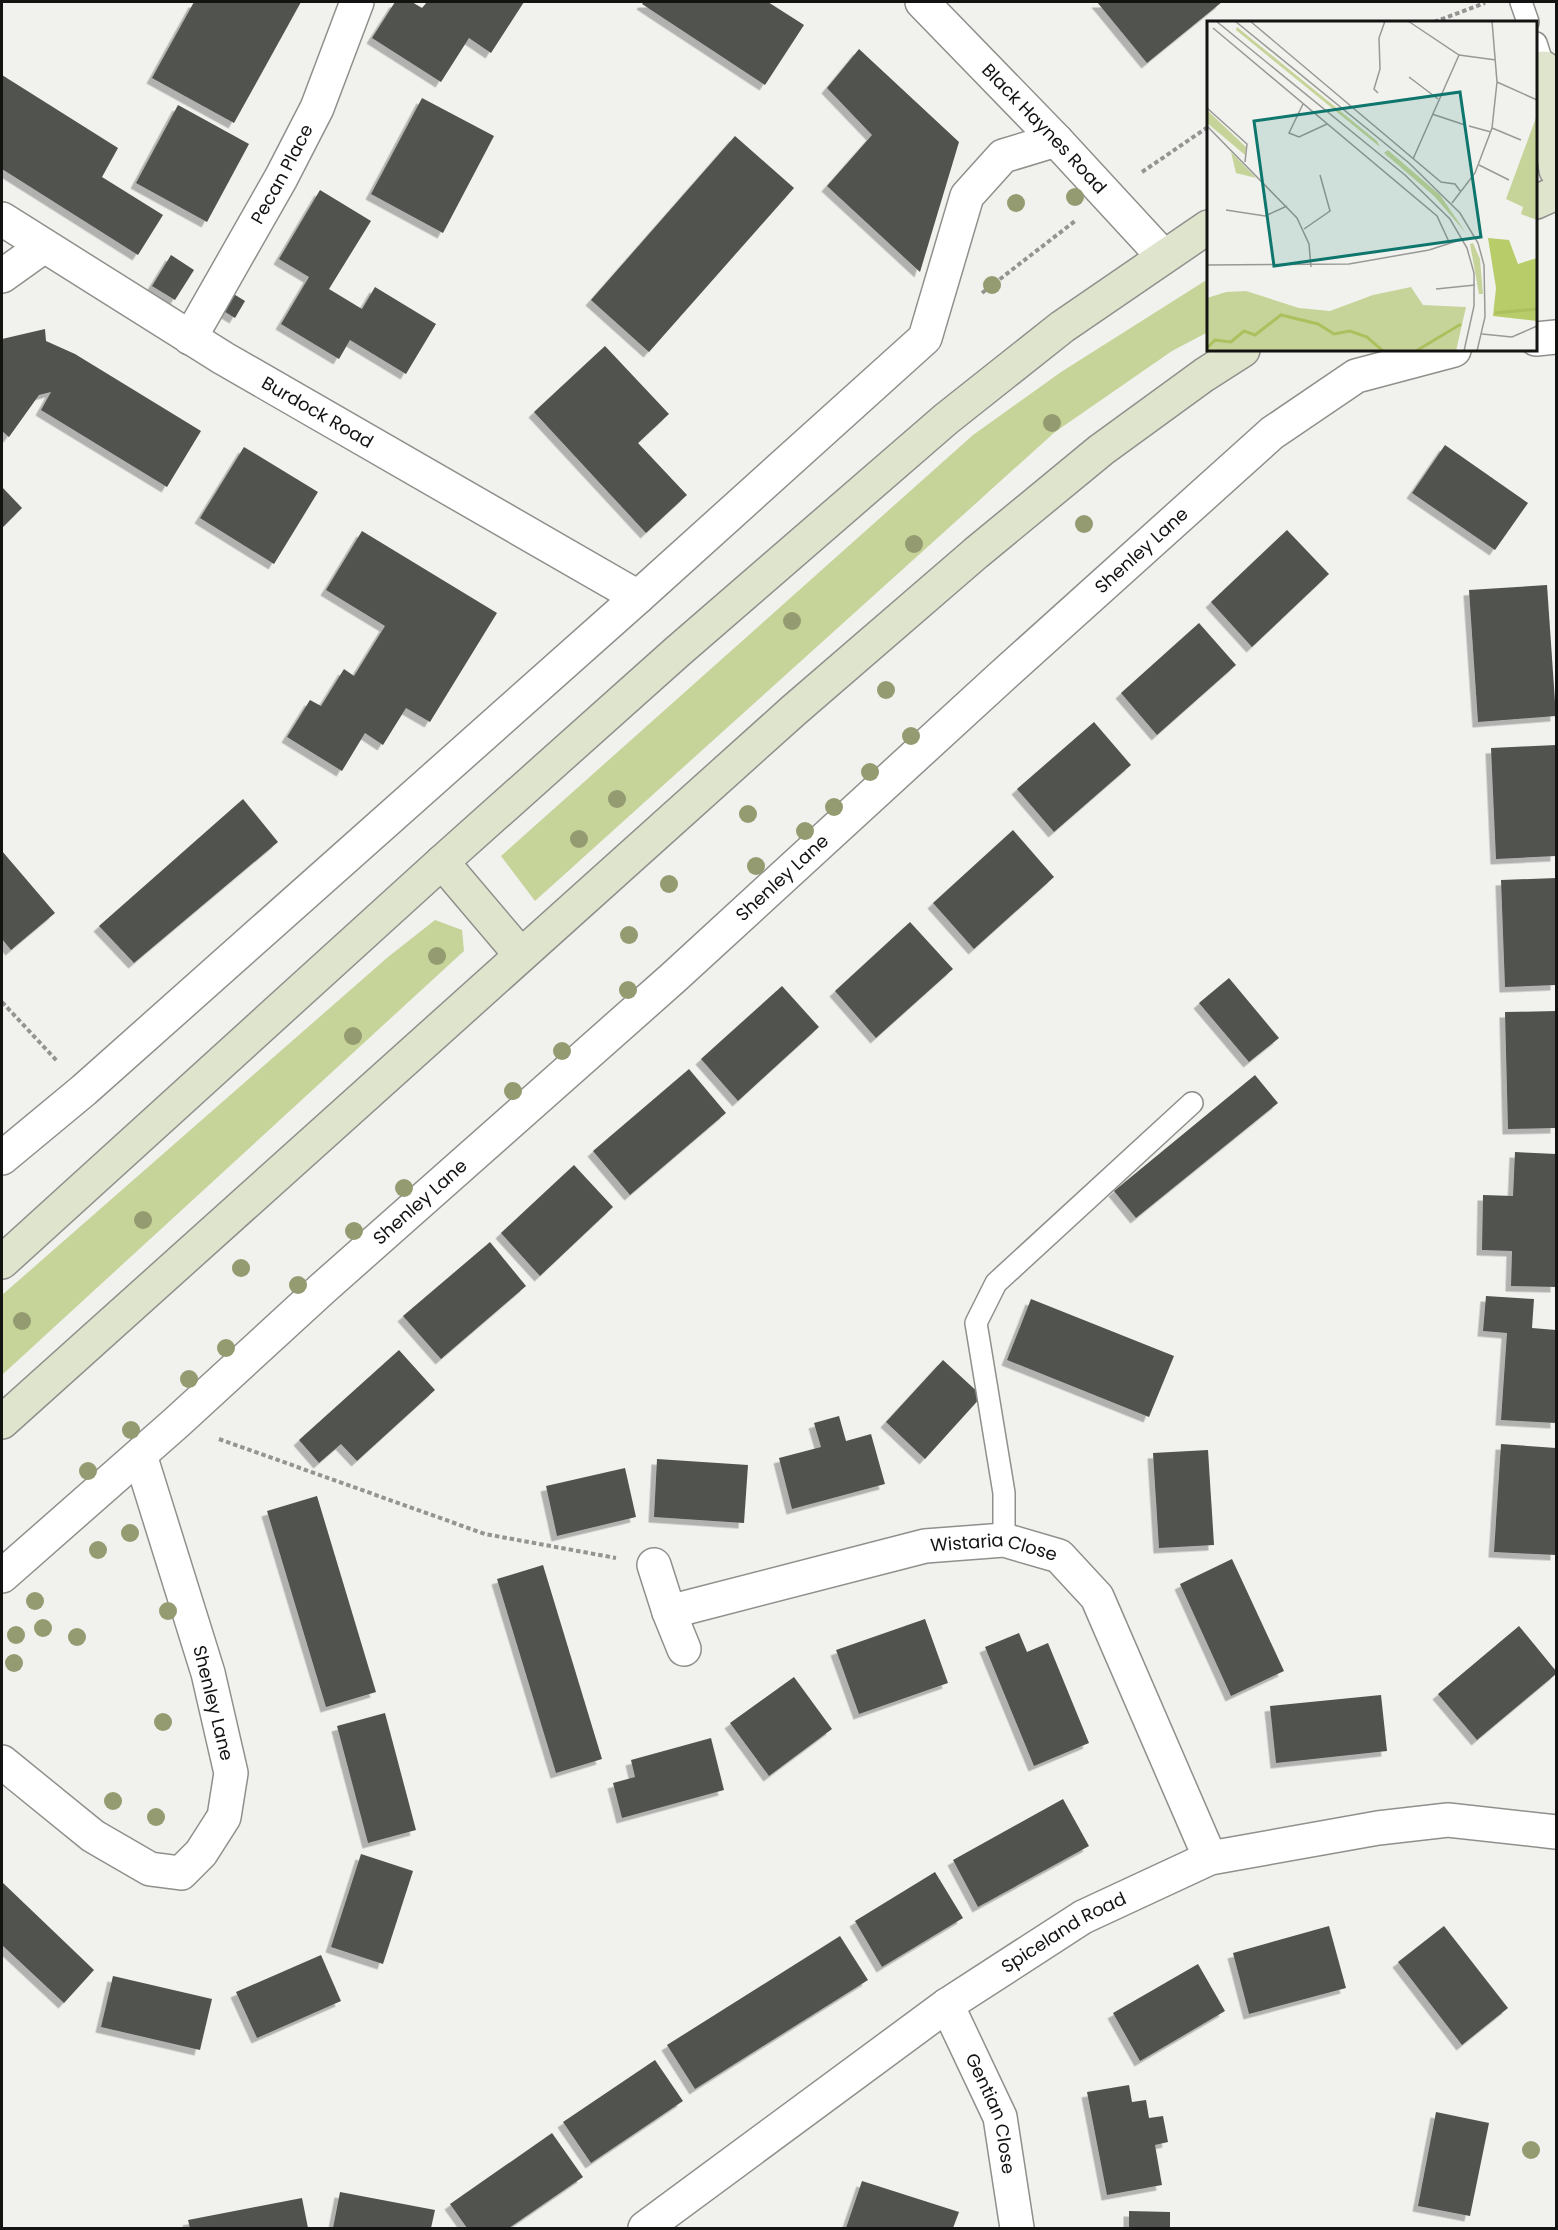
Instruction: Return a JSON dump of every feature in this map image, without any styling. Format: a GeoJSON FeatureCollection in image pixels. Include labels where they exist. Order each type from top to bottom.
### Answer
{"type":"FeatureCollection","features":[{"type":"Feature","properties":{"kind":"main road"},"geometry":{"type":"LineString","coordinates":[[1543,62],[1557,170]]}},
{"type":"Feature","properties":{"kind":"main road"},"geometry":{"type":"LineString","coordinates":[[1537,202],[1557,193]]}},
{"type":"Feature","properties":{"kind":"main road"},"geometry":{"type":"LineString","coordinates":[[2,1262],[442,862],[686,645],[946,419],[1062,327],[1163,256],[1207,228]]}},
{"type":"Feature","properties":{"kind":"main road"},"geometry":{"type":"LineString","coordinates":[[2,1422],[793,711],[975,553],[1101,450],[1204,375],[1241,351]]}},
{"type":"Feature","properties":{"kind":"main road"},"geometry":{"type":"LineString","coordinates":[[442,862],[521,955]]}},
{"type":"Feature","properties":{"kind":"street","name":"Pecan Place"},"geometry":{"type":"LineString","coordinates":[[190,338],[317,108],[357,2]]}},
{"type":"Feature","properties":{"kind":"street","name":"Black Haynes Road"},"geometry":{"type":"LineString","coordinates":[[922,2],[1056,140],[1163,256]]}},
{"type":"Feature","properties":{"kind":"street"},"geometry":{"type":"LineString","coordinates":[[2,1158],[84,1090],[925,338],[967,196],[1003,156],[1056,140]]}},
{"type":"Feature","properties":{"kind":"street","name":"Burdock Road"},"geometry":{"type":"LineString","coordinates":[[2,219],[190,338],[638,597]]}},
{"type":"Feature","properties":{"kind":"street"},"geometry":{"type":"LineString","coordinates":[[2,276],[44,246]]}},
{"type":"Feature","properties":{"kind":"street"},"geometry":{"type":"LineString","coordinates":[[1537,339],[1557,337]]}},
{"type":"Feature","properties":{"kind":"street","name":"Shenley Lane"},"geometry":{"type":"LineString","coordinates":[[2,1575],[176,1424],[322,1289],[673,978],[1104,583],[1272,433],[1356,376],[1450,351]]}},
{"type":"Feature","properties":{"kind":"street","name":"Shenley Lane"},"geometry":{"type":"LineString","coordinates":[[2,1762],[93,1836],[150,1869],[181,1873],[201,1853],[224,1816],[231,1773],[208,1672],[140,1455]]}},
{"type":"Feature","properties":{"kind":"street","name":"Wistaria Close"},"geometry":{"type":"LineString","coordinates":[[669,1612],[926,1546],[1004,1540],[1059,1556],[1097,1598],[1210,1858]]}},
{"type":"Feature","properties":{"kind":"street"},"geometry":{"type":"LineString","coordinates":[[654,1565],[684,1649]]}},
{"type":"Feature","properties":{"kind":"street","name":"Spiceland Road"},"geometry":{"type":"LineString","coordinates":[[645,2229],[947,2005],[1083,1917],[1210,1858],[1378,1828],[1448,1820],[1557,1832]]}},
{"type":"Feature","properties":{"kind":"street","name":"Gentian Close"},"geometry":{"type":"LineString","coordinates":[[947,2005],[1000,2117],[1017,2229]]}},
{"type":"Feature","properties":{"kind":"lane"},"geometry":{"type":"LineString","coordinates":[[1521,2],[1528,21]]}},
{"type":"Feature","properties":{"kind":"lane"},"geometry":{"type":"LineString","coordinates":[[1004,1540],[1004,1493],[976,1323],[996,1283],[1192,1103]]}},
{"type":"Feature","properties":{"kind":"path"},"geometry":{"type":"LineString","coordinates":[[1437,21],[1488,2]]}},
{"type":"Feature","properties":{"kind":"path"},"geometry":{"type":"LineString","coordinates":[[980,295],[1107,196],[1207,129]]}},
{"type":"Feature","properties":{"kind":"path"},"geometry":{"type":"LineString","coordinates":[[2,1002],[84,1090]]}},
{"type":"Feature","properties":{"kind":"path"},"geometry":{"type":"LineString","coordinates":[[176,1424],[485,1534],[654,1565]]}},
{"type":"Feature","properties":{"kind":"green space"},"geometry":{"type":"Polygon","coordinates":[[[1207,280],[1207,333],[1172,351],[1055,432],[535,901],[501,856],[973,435],[1061,372],[1207,280]]]}},
{"type":"Feature","properties":{"kind":"green space"},"geometry":{"type":"Polygon","coordinates":[[[435,920],[462,930],[464,951],[2,1375],[2,1295],[388,957],[435,920]]]}},
{"type":"Feature","properties":{"kind":"building"},"geometry":{"type":"Polygon","coordinates":[[[194,2],[301,2],[234,123],[152,78],[194,2]]]}},
{"type":"Feature","properties":{"kind":"building"},"geometry":{"type":"Polygon","coordinates":[[[395,2],[412,2],[422,8],[427,2],[524,2],[491,53],[469,38],[441,82],[372,38],[395,2]]]}},
{"type":"Feature","properties":{"kind":"building"},"geometry":{"type":"Polygon","coordinates":[[[644,2],[768,2],[804,25],[765,85],[642,4],[644,2]]]}},
{"type":"Feature","properties":{"kind":"building"},"geometry":{"type":"Polygon","coordinates":[[[1097,2],[1222,2],[1147,63],[1097,2]]]}},
{"type":"Feature","properties":{"kind":"building"},"geometry":{"type":"Polygon","coordinates":[[[859,49],[959,142],[920,272],[827,186],[872,135],[827,88],[859,49]]]}},
{"type":"Feature","properties":{"kind":"building"},"geometry":{"type":"Polygon","coordinates":[[[2,75],[118,148],[102,177],[163,215],[138,255],[2,169],[2,75]]]}},
{"type":"Feature","properties":{"kind":"building"},"geometry":{"type":"Polygon","coordinates":[[[422,98],[494,136],[443,233],[371,194],[422,98]]]}},
{"type":"Feature","properties":{"kind":"building"},"geometry":{"type":"Polygon","coordinates":[[[178,105],[249,144],[207,222],[136,183],[178,105]]]}},
{"type":"Feature","properties":{"kind":"building"},"geometry":{"type":"Polygon","coordinates":[[[735,136],[794,188],[649,352],[591,300],[735,136]]]}},
{"type":"Feature","properties":{"kind":"building"},"geometry":{"type":"Polygon","coordinates":[[[320,190],[371,221],[329,289],[362,309],[375,287],[436,324],[406,374],[350,340],[339,359],[281,324],[309,277],[279,259],[320,190]]]}},
{"type":"Feature","properties":{"kind":"building"},"geometry":{"type":"Polygon","coordinates":[[[171,255],[194,270],[175,300],[152,286],[171,255]]]}},
{"type":"Feature","properties":{"kind":"building"},"geometry":{"type":"Polygon","coordinates":[[[232,293],[245,301],[235,318],[222,310],[232,293]]]}},
{"type":"Feature","properties":{"kind":"building"},"geometry":{"type":"Polygon","coordinates":[[[45,329],[46,341],[75,354],[201,431],[167,487],[41,410],[51,392],[39,395],[9,437],[2,431],[2,339],[45,329]]]}},
{"type":"Feature","properties":{"kind":"building"},"geometry":{"type":"Polygon","coordinates":[[[605,346],[669,414],[638,443],[687,495],[646,533],[534,412],[605,346]]]}},
{"type":"Feature","properties":{"kind":"building"},"geometry":{"type":"Polygon","coordinates":[[[1445,445],[1528,503],[1495,550],[1412,493],[1445,445]]]}},
{"type":"Feature","properties":{"kind":"building"},"geometry":{"type":"Polygon","coordinates":[[[244,447],[318,492],[274,564],[200,518],[244,447]]]}},
{"type":"Feature","properties":{"kind":"building"},"geometry":{"type":"Polygon","coordinates":[[[2,487],[22,508],[2,528],[2,487]]]}},
{"type":"Feature","properties":{"kind":"building"},"geometry":{"type":"Polygon","coordinates":[[[1287,530],[1329,574],[1252,647],[1211,602],[1287,530]]]}},
{"type":"Feature","properties":{"kind":"building"},"geometry":{"type":"Polygon","coordinates":[[[362,531],[497,613],[430,722],[406,708],[383,745],[365,733],[342,771],[287,737],[310,700],[321,706],[344,669],[354,676],[385,626],[326,590],[362,531]]]}},
{"type":"Feature","properties":{"kind":"building"},"geometry":{"type":"Polygon","coordinates":[[[1547,585],[1556,716],[1478,722],[1469,590],[1547,585]]]}},
{"type":"Feature","properties":{"kind":"building"},"geometry":{"type":"Polygon","coordinates":[[[1199,623],[1236,665],[1157,735],[1121,693],[1199,623]]]}},
{"type":"Feature","properties":{"kind":"building"},"geometry":{"type":"Polygon","coordinates":[[[1094,722],[1131,765],[1054,832],[1017,789],[1094,722]]]}},
{"type":"Feature","properties":{"kind":"building"},"geometry":{"type":"Polygon","coordinates":[[[1556,745],[1556,856],[1496,859],[1491,748],[1556,745]]]}},
{"type":"Feature","properties":{"kind":"building"},"geometry":{"type":"Polygon","coordinates":[[[243,799],[278,842],[134,963],[99,926],[243,799]]]}},
{"type":"Feature","properties":{"kind":"building"},"geometry":{"type":"Polygon","coordinates":[[[1013,830],[1054,877],[974,949],[933,903],[1013,830]]]}},
{"type":"Feature","properties":{"kind":"building"},"geometry":{"type":"Polygon","coordinates":[[[2,851],[55,913],[11,950],[2,939],[2,851]]]}},
{"type":"Feature","properties":{"kind":"building"},"geometry":{"type":"Polygon","coordinates":[[[1556,878],[1556,985],[1505,987],[1501,880],[1556,878]]]}},
{"type":"Feature","properties":{"kind":"building"},"geometry":{"type":"Polygon","coordinates":[[[910,922],[953,969],[876,1038],[835,991],[910,922]]]}},
{"type":"Feature","properties":{"kind":"building"},"geometry":{"type":"Polygon","coordinates":[[[1229,978],[1279,1038],[1249,1062],[1199,1003],[1229,978]]]}},
{"type":"Feature","properties":{"kind":"building"},"geometry":{"type":"Polygon","coordinates":[[[782,986],[819,1027],[738,1101],[701,1059],[782,986]]]}},
{"type":"Feature","properties":{"kind":"building"},"geometry":{"type":"Polygon","coordinates":[[[1556,1011],[1556,1128],[1508,1129],[1505,1012],[1556,1011]]]}},
{"type":"Feature","properties":{"kind":"building"},"geometry":{"type":"Polygon","coordinates":[[[689,1069],[726,1113],[630,1195],[593,1151],[689,1069]]]}},
{"type":"Feature","properties":{"kind":"building"},"geometry":{"type":"Polygon","coordinates":[[[1255,1075],[1278,1103],[1136,1218],[1114,1191],[1255,1075]]]}},
{"type":"Feature","properties":{"kind":"building"},"geometry":{"type":"Polygon","coordinates":[[[1515,1152],[1556,1154],[1556,1287],[1511,1286],[1512,1251],[1482,1250],[1483,1195],[1513,1196],[1515,1152]]]}},
{"type":"Feature","properties":{"kind":"building"},"geometry":{"type":"Polygon","coordinates":[[[574,1165],[613,1207],[540,1276],[501,1233],[574,1165]]]}},
{"type":"Feature","properties":{"kind":"building"},"geometry":{"type":"Polygon","coordinates":[[[490,1242],[526,1286],[441,1359],[403,1316],[490,1242]]]}},
{"type":"Feature","properties":{"kind":"building"},"geometry":{"type":"Polygon","coordinates":[[[1486,1296],[1534,1299],[1532,1328],[1556,1330],[1556,1423],[1501,1420],[1507,1333],[1483,1331],[1486,1296]]]}},
{"type":"Feature","properties":{"kind":"building"},"geometry":{"type":"Polygon","coordinates":[[[1031,1299],[1174,1356],[1149,1417],[1007,1360],[1031,1299]]]}},
{"type":"Feature","properties":{"kind":"building"},"geometry":{"type":"Polygon","coordinates":[[[399,1350],[435,1390],[357,1461],[341,1444],[319,1463],[299,1440],[399,1350]]]}},
{"type":"Feature","properties":{"kind":"building"},"geometry":{"type":"Polygon","coordinates":[[[943,1360],[982,1396],[925,1459],[886,1422],[943,1360]]]}},
{"type":"Feature","properties":{"kind":"building"},"geometry":{"type":"Polygon","coordinates":[[[839,1416],[846,1441],[871,1434],[885,1484],[792,1509],[779,1458],[821,1447],[814,1423],[839,1416]]]}},
{"type":"Feature","properties":{"kind":"building"},"geometry":{"type":"Polygon","coordinates":[[[1501,1444],[1556,1448],[1556,1555],[1494,1552],[1501,1444]]]}},
{"type":"Feature","properties":{"kind":"building"},"geometry":{"type":"Polygon","coordinates":[[[1208,1450],[1214,1545],[1159,1548],[1153,1453],[1208,1450]]]}},
{"type":"Feature","properties":{"kind":"building"},"geometry":{"type":"Polygon","coordinates":[[[657,1459],[748,1465],[744,1523],[654,1517],[657,1459]]]}},
{"type":"Feature","properties":{"kind":"building"},"geometry":{"type":"Polygon","coordinates":[[[625,1468],[636,1517],[557,1536],[546,1486],[625,1468]]]}},
{"type":"Feature","properties":{"kind":"building"},"geometry":{"type":"Polygon","coordinates":[[[317,1496],[376,1692],[326,1707],[267,1511],[317,1496]]]}},
{"type":"Feature","properties":{"kind":"building"},"geometry":{"type":"Polygon","coordinates":[[[1232,1559],[1284,1671],[1231,1696],[1180,1584],[1232,1559]]]}},
{"type":"Feature","properties":{"kind":"building"},"geometry":{"type":"Polygon","coordinates":[[[543,1565],[602,1759],[556,1773],[497,1579],[543,1565]]]}},
{"type":"Feature","properties":{"kind":"building"},"geometry":{"type":"Polygon","coordinates":[[[925,1619],[948,1683],[859,1714],[836,1650],[925,1619]]]}},
{"type":"Feature","properties":{"kind":"building"},"geometry":{"type":"Polygon","coordinates":[[[1519,1626],[1556,1671],[1556,1674],[1477,1740],[1438,1694],[1519,1626]]]}},
{"type":"Feature","properties":{"kind":"building"},"geometry":{"type":"Polygon","coordinates":[[[1019,1633],[1027,1652],[1048,1643],[1089,1743],[1034,1766],[985,1647],[1019,1633]]]}},
{"type":"Feature","properties":{"kind":"building"},"geometry":{"type":"Polygon","coordinates":[[[794,1677],[832,1729],[769,1776],[730,1723],[794,1677]]]}},
{"type":"Feature","properties":{"kind":"building"},"geometry":{"type":"Polygon","coordinates":[[[1381,1695],[1387,1751],[1276,1763],[1270,1706],[1381,1695]]]}},
{"type":"Feature","properties":{"kind":"building"},"geometry":{"type":"Polygon","coordinates":[[[385,1713],[416,1830],[368,1843],[337,1726],[385,1713]]]}},
{"type":"Feature","properties":{"kind":"building"},"geometry":{"type":"Polygon","coordinates":[[[711,1738],[724,1790],[622,1818],[613,1783],[635,1777],[631,1760],[711,1738]]]}},
{"type":"Feature","properties":{"kind":"building"},"geometry":{"type":"Polygon","coordinates":[[[1063,1799],[1089,1846],[978,1907],[953,1860],[1063,1799]]]}},
{"type":"Feature","properties":{"kind":"building"},"geometry":{"type":"Polygon","coordinates":[[[361,1854],[413,1871],[383,1964],[331,1947],[361,1854]]]}},
{"type":"Feature","properties":{"kind":"building"},"geometry":{"type":"Polygon","coordinates":[[[935,1872],[963,1918],[882,1967],[855,1921],[935,1872]]]}},
{"type":"Feature","properties":{"kind":"building"},"geometry":{"type":"Polygon","coordinates":[[[2,1882],[94,1970],[64,2003],[2,1945],[2,1882]]]}},
{"type":"Feature","properties":{"kind":"building"},"geometry":{"type":"Polygon","coordinates":[[[1329,1926],[1346,1988],[1249,2014],[1233,1953],[1329,1926]]]}},
{"type":"Feature","properties":{"kind":"building"},"geometry":{"type":"Polygon","coordinates":[[[1444,1926],[1508,2008],[1462,2045],[1398,1962],[1444,1926]]]}},
{"type":"Feature","properties":{"kind":"building"},"geometry":{"type":"Polygon","coordinates":[[[840,1936],[868,1980],[695,2089],[667,2045],[840,1936]]]}},
{"type":"Feature","properties":{"kind":"building"},"geometry":{"type":"Polygon","coordinates":[[[321,1955],[341,2001],[257,2038],[236,1992],[321,1955]]]}},
{"type":"Feature","properties":{"kind":"building"},"geometry":{"type":"Polygon","coordinates":[[[1198,1964],[1225,2011],[1140,2061],[1113,2013],[1198,1964]]]}},
{"type":"Feature","properties":{"kind":"building"},"geometry":{"type":"Polygon","coordinates":[[[113,1976],[212,1999],[200,2050],[101,2027],[113,1976]]]}},
{"type":"Feature","properties":{"kind":"building"},"geometry":{"type":"Polygon","coordinates":[[[655,2060],[683,2101],[591,2163],[563,2122],[655,2060]]]}},
{"type":"Feature","properties":{"kind":"building"},"geometry":{"type":"Polygon","coordinates":[[[1129,2085],[1132,2102],[1146,2100],[1149,2118],[1163,2116],[1168,2142],[1155,2145],[1162,2185],[1107,2195],[1087,2092],[1129,2085]]]}},
{"type":"Feature","properties":{"kind":"building"},"geometry":{"type":"Polygon","coordinates":[[[1436,2112],[1489,2123],[1470,2216],[1418,2206],[1436,2112]]]}},
{"type":"Feature","properties":{"kind":"building"},"geometry":{"type":"Polygon","coordinates":[[[552,2133],[583,2177],[509,2228],[467,2228],[450,2204],[552,2133]]]}},
{"type":"Feature","properties":{"kind":"building"},"geometry":{"type":"Polygon","coordinates":[[[862,2181],[959,2212],[953,2228],[846,2228],[862,2181]]]}},
{"type":"Feature","properties":{"kind":"building"},"geometry":{"type":"Polygon","coordinates":[[[340,2192],[435,2210],[431,2228],[333,2228],[340,2192]]]}},
{"type":"Feature","properties":{"kind":"building"},"geometry":{"type":"Polygon","coordinates":[[[302,2198],[308,2228],[190,2228],[188,2220],[302,2198]]]}},
{"type":"Feature","properties":{"kind":"building"},"geometry":{"type":"Polygon","coordinates":[[[1129,2211],[1170,2212],[1170,2228],[1129,2228],[1129,2211]]]}}]}
